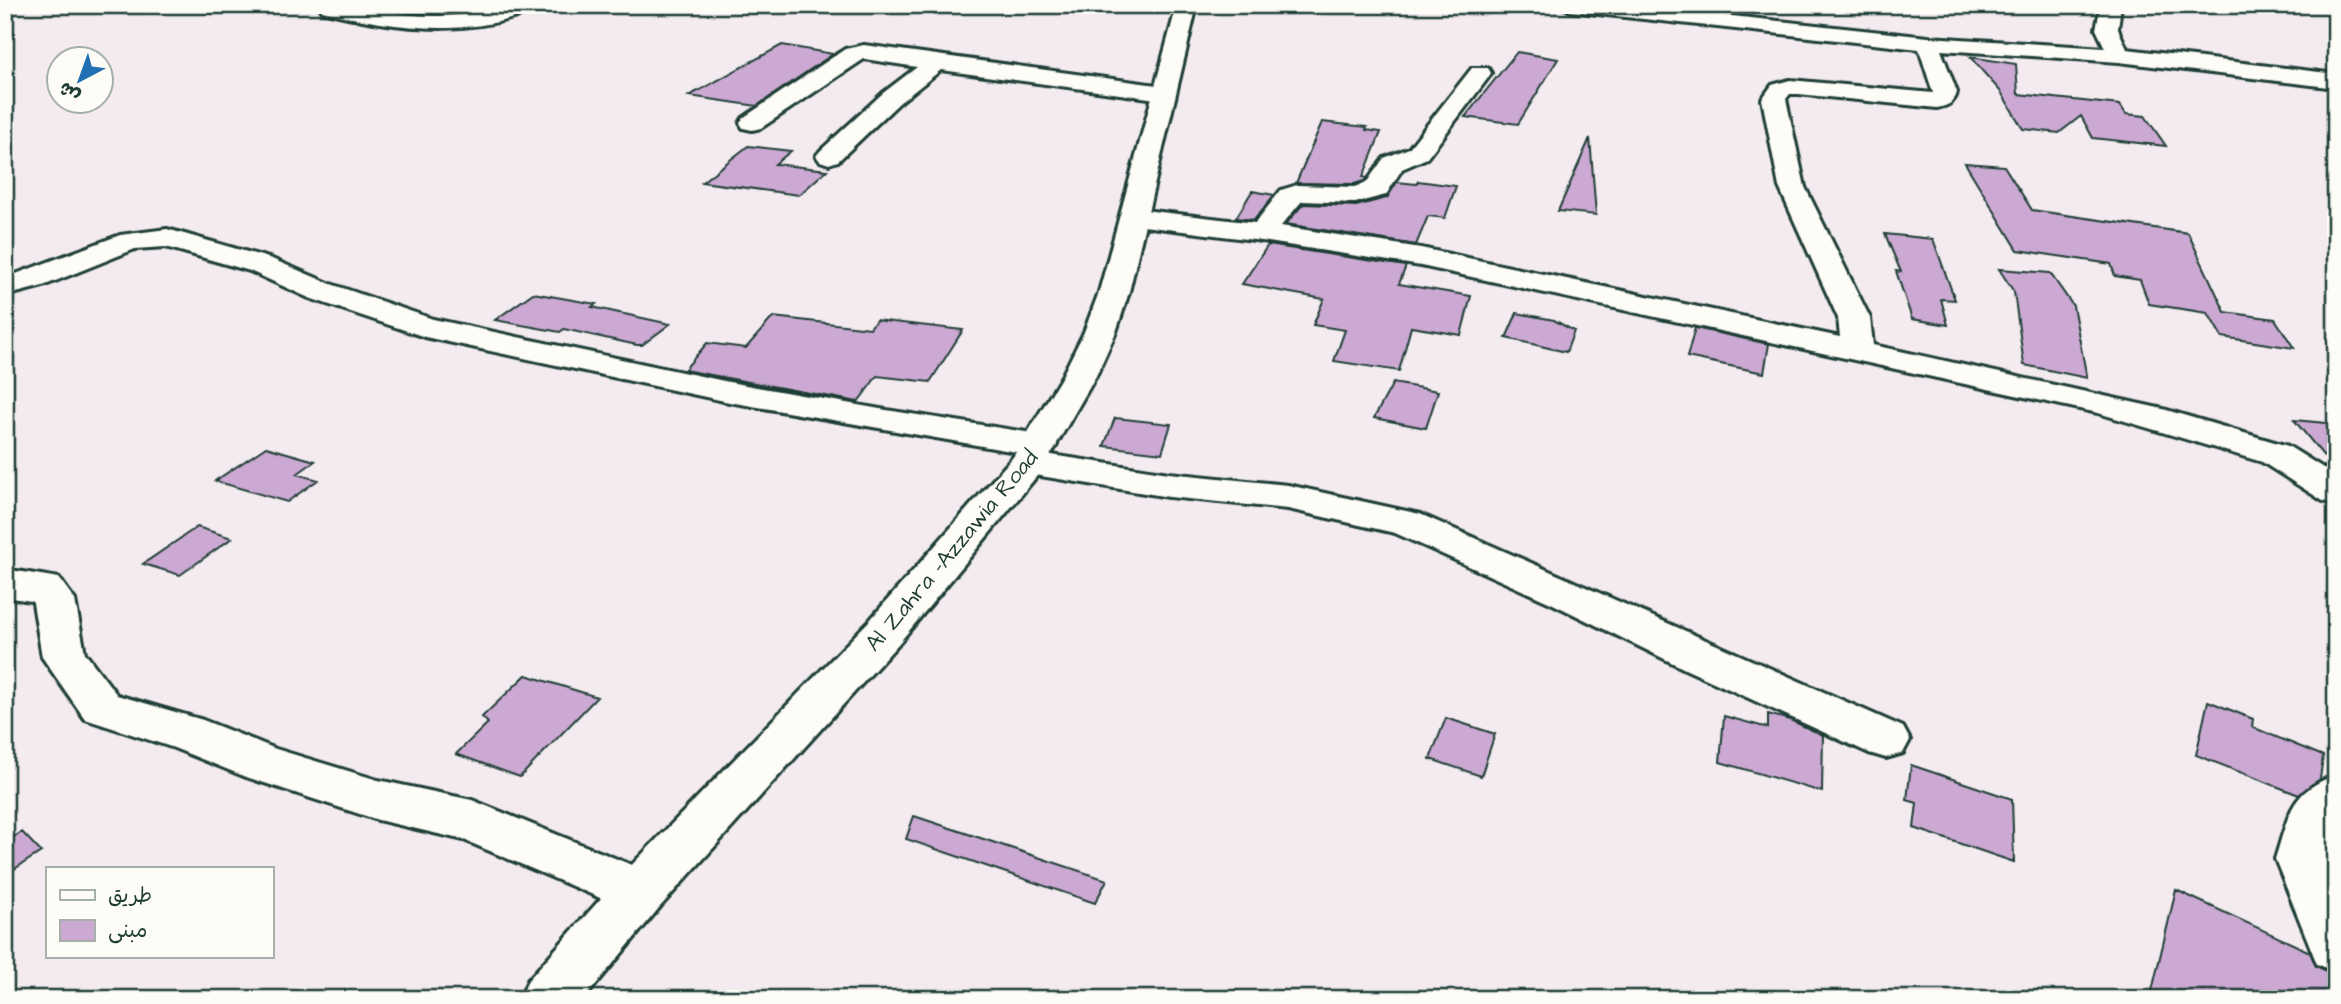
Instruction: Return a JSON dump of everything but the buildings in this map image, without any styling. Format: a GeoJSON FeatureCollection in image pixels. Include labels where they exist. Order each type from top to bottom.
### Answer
{"type":"FeatureCollection","features":[{"type":"Feature","properties":{"kind":"street"},"geometry":{"type":"LineString","coordinates":[[329,7],[389,20],[455,23],[509,15],[534,5]]}},
{"type":"Feature","properties":{"kind":"street","name":"Al Zahra -Azzawia Road"},"geometry":{"type":"LineString","coordinates":[[548,999],[640,892],[884,632],[1034,454],[1079,376],[1100,332],[1114,292],[1187,5]]}},
{"type":"Feature","properties":{"kind":"street"},"geometry":{"type":"LineString","coordinates":[[1570,5],[1928,43],[2119,55],[2336,81]]}},
{"type":"Feature","properties":{"kind":"street"},"geometry":{"type":"LineString","coordinates":[[2111,5],[2107,29],[2119,55]]}},
{"type":"Feature","properties":{"kind":"street"},"geometry":{"type":"LineString","coordinates":[[1857,349],[1854,318],[1792,187],[1774,99],[1777,91],[1783,87],[1798,87],[1937,101],[1944,97],[1945,92],[1928,43]]}},
{"type":"Feature","properties":{"kind":"street"},"geometry":{"type":"LineString","coordinates":[[752,123],[853,54],[864,52],[1164,93]]}},
{"type":"Feature","properties":{"kind":"street"},"geometry":{"type":"LineString","coordinates":[[829,156],[891,98],[936,62]]}},
{"type":"Feature","properties":{"kind":"street"},"geometry":{"type":"LineString","coordinates":[[1262,232],[1291,196],[1297,193],[1354,195],[1376,190],[1393,164],[1418,153],[1480,74]]}},
{"type":"Feature","properties":{"kind":"street"},"geometry":{"type":"LineString","coordinates":[[1135,217],[1262,232],[1421,257],[1857,349],[2151,416],[2275,454],[2336,493]]}},
{"type":"Feature","properties":{"kind":"street"},"geometry":{"type":"LineString","coordinates":[[5,287],[32,280],[130,241],[167,238],[261,265],[320,291],[425,327],[729,392],[880,420],[1169,485],[1289,497],[1406,523],[1555,588],[1703,659],[1886,740]]}},
{"type":"Feature","properties":{"kind":"street"},"geometry":{"type":"LineString","coordinates":[[5,583],[44,588],[54,600],[64,657],[101,707],[186,733],[263,764],[378,800],[472,821],[640,892]]}},
{"type":"Feature","properties":{"kind":"street"},"geometry":{"type":"LineString","coordinates":[[2336,795],[2316,810],[2301,859],[2336,947]]}}]}
